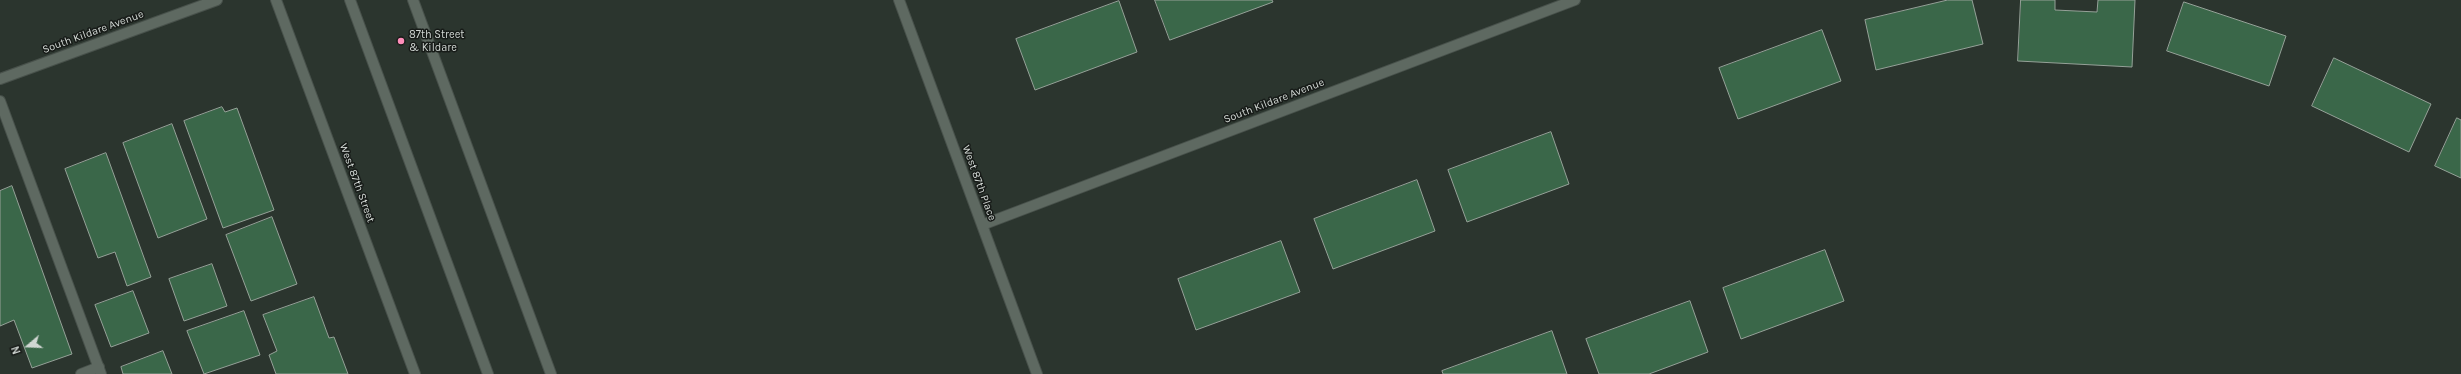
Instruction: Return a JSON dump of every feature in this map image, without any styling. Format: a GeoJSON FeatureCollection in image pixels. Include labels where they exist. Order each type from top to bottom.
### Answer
{"type":"FeatureCollection","features":[{"type":"Feature","properties":{"kind":"street","name":"South Kildare Avenue"},"geometry":{"type":"LineString","coordinates":[[0,79],[217,0]]}},
{"type":"Feature","properties":{"kind":"street","name":"West 87th Street"},"geometry":{"type":"LineString","coordinates":[[276,0],[415,374]]}},
{"type":"Feature","properties":{"kind":"street"},"geometry":{"type":"LineString","coordinates":[[350,0],[488,374]]}},
{"type":"Feature","properties":{"kind":"street"},"geometry":{"type":"LineString","coordinates":[[413,0],[551,374]]}},
{"type":"Feature","properties":{"kind":"street","name":"West 87th Place"},"geometry":{"type":"LineString","coordinates":[[899,0],[1037,374]]}},
{"type":"Feature","properties":{"kind":"street","name":"South Kildare Avenue"},"geometry":{"type":"LineString","coordinates":[[982,225],[1575,0]]}},
{"type":"Feature","properties":{"kind":"street"},"geometry":{"type":"LineString","coordinates":[[0,101],[100,371],[81,374]]}},
{"type":"Feature","properties":{"kind":"building"},"geometry":{"type":"Polygon","coordinates":[[[1155,0],[1272,0],[1273,2],[1170,40],[1155,0]]]}},
{"type":"Feature","properties":{"kind":"building"},"geometry":{"type":"Polygon","coordinates":[[[1948,0],[1972,0],[1983,44],[1876,70],[1865,20],[1948,0]]]}},
{"type":"Feature","properties":{"kind":"building"},"geometry":{"type":"Polygon","coordinates":[[[2021,0],[2055,0],[2055,10],[2097,12],[2098,0],[2135,0],[2132,67],[2018,61],[2021,0]]]}},
{"type":"Feature","properties":{"kind":"building"},"geometry":{"type":"Polygon","coordinates":[[[1119,1],[1137,52],[1035,90],[1016,39],[1119,1]]]}},
{"type":"Feature","properties":{"kind":"building"},"geometry":{"type":"Polygon","coordinates":[[[2184,2],[2286,36],[2269,86],[2167,51],[2184,2]]]}},
{"type":"Feature","properties":{"kind":"building"},"geometry":{"type":"Polygon","coordinates":[[[1822,30],[1841,81],[1738,119],[1719,68],[1822,30]]]}},
{"type":"Feature","properties":{"kind":"building"},"geometry":{"type":"Polygon","coordinates":[[[2334,58],[2431,104],[2409,152],[2312,106],[2334,58]]]}},
{"type":"Feature","properties":{"kind":"building"},"geometry":{"type":"Polygon","coordinates":[[[222,107],[225,112],[237,108],[274,210],[223,228],[184,121],[222,107]]]}},
{"type":"Feature","properties":{"kind":"building"},"geometry":{"type":"Polygon","coordinates":[[[2457,118],[2461,120],[2461,178],[2435,166],[2457,118]]]}},
{"type":"Feature","properties":{"kind":"building"},"geometry":{"type":"Polygon","coordinates":[[[172,124],[207,219],[158,238],[123,143],[172,124]]]}},
{"type":"Feature","properties":{"kind":"building"},"geometry":{"type":"Polygon","coordinates":[[[1551,132],[1569,184],[1467,222],[1448,170],[1551,132]]]}},
{"type":"Feature","properties":{"kind":"building"},"geometry":{"type":"Polygon","coordinates":[[[106,153],[151,277],[127,286],[115,252],[98,258],[65,169],[106,153]]]}},
{"type":"Feature","properties":{"kind":"building"},"geometry":{"type":"Polygon","coordinates":[[[1417,180],[1435,231],[1333,269],[1314,219],[1417,180]]]}},
{"type":"Feature","properties":{"kind":"building"},"geometry":{"type":"Polygon","coordinates":[[[12,186],[72,354],[32,368],[14,320],[0,326],[0,191],[12,186]]]}},
{"type":"Feature","properties":{"kind":"building"},"geometry":{"type":"Polygon","coordinates":[[[272,217],[297,284],[251,301],[226,235],[272,217]]]}},
{"type":"Feature","properties":{"kind":"building"},"geometry":{"type":"Polygon","coordinates":[[[1281,241],[1300,292],[1196,330],[1178,279],[1281,241]]]}},
{"type":"Feature","properties":{"kind":"building"},"geometry":{"type":"Polygon","coordinates":[[[1825,250],[1844,301],[1741,339],[1723,288],[1825,250]]]}},
{"type":"Feature","properties":{"kind":"building"},"geometry":{"type":"Polygon","coordinates":[[[212,264],[227,306],[184,321],[169,279],[212,264]]]}},
{"type":"Feature","properties":{"kind":"building"},"geometry":{"type":"Polygon","coordinates":[[[133,291],[149,333],[111,347],[95,305],[133,291]]]}},
{"type":"Feature","properties":{"kind":"building"},"geometry":{"type":"Polygon","coordinates":[[[314,297],[329,338],[334,337],[348,374],[276,374],[269,355],[277,351],[263,315],[314,297]]]}},
{"type":"Feature","properties":{"kind":"building"},"geometry":{"type":"Polygon","coordinates":[[[1690,301],[1708,352],[1649,374],[1599,374],[1586,339],[1690,301]]]}},
{"type":"Feature","properties":{"kind":"building"},"geometry":{"type":"Polygon","coordinates":[[[244,311],[260,355],[204,374],[187,331],[244,311]]]}},
{"type":"Feature","properties":{"kind":"building"},"geometry":{"type":"Polygon","coordinates":[[[1552,331],[1567,374],[1443,374],[1442,371],[1552,331]]]}},
{"type":"Feature","properties":{"kind":"building"},"geometry":{"type":"Polygon","coordinates":[[[163,351],[172,374],[123,374],[121,367],[163,351]]]}},
{"type":"Feature","properties":{"kind":"place","name":"87th Street & Kildare"},"geometry":{"type":"Point","coordinates":[401,41]}}]}
